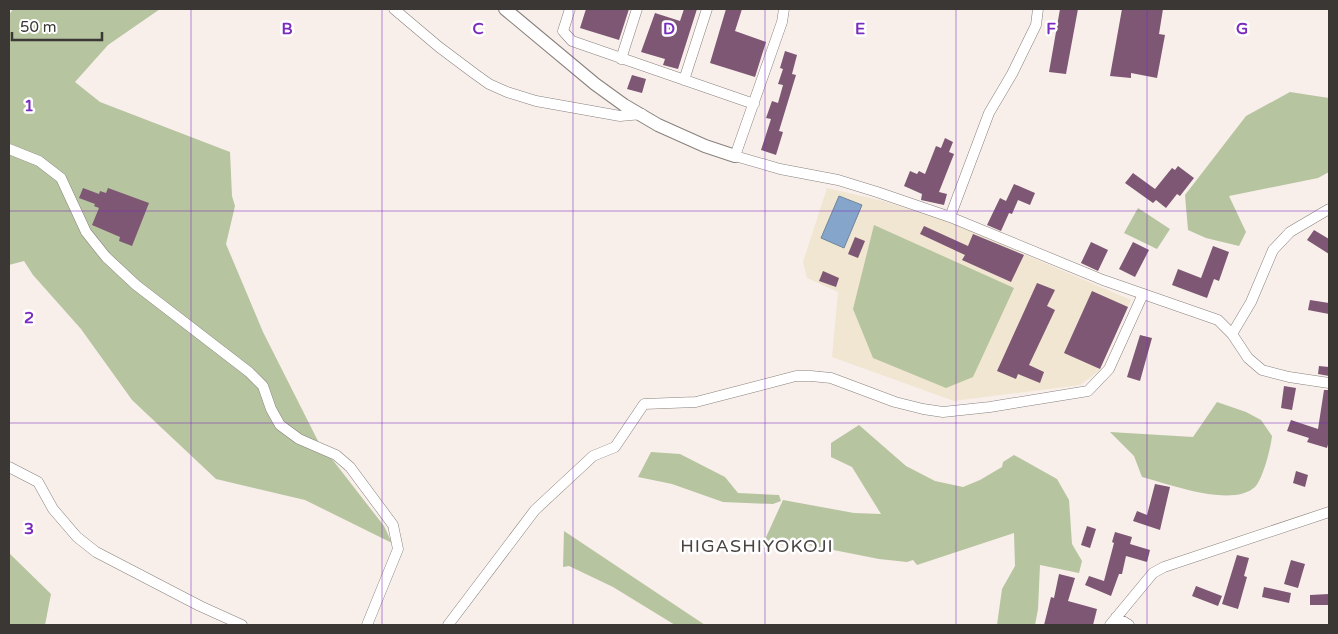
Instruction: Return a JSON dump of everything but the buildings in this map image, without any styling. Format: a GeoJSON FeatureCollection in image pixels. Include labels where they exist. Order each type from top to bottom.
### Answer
{"type":"FeatureCollection","features":[{"type":"Feature","properties":{"kind":"street"},"geometry":{"type":"LineString","coordinates":[[394,9],[449,55],[489,84],[507,92],[536,101],[620,116],[642,114]]}},
{"type":"Feature","properties":{"kind":"street"},"geometry":{"type":"LineString","coordinates":[[505,9],[595,84],[624,105],[658,125],[705,146],[735,156],[838,180],[950,217],[1103,280],[1218,320],[1232,334],[1248,358],[1262,370],[1289,377],[1329,383]]}},
{"type":"Feature","properties":{"kind":"street"},"geometry":{"type":"LineString","coordinates":[[570,9],[563,31],[572,41],[754,104]]}},
{"type":"Feature","properties":{"kind":"street"},"geometry":{"type":"LineString","coordinates":[[621,58],[637,9]]}},
{"type":"Feature","properties":{"kind":"street"},"geometry":{"type":"LineString","coordinates":[[684,80],[707,9]]}},
{"type":"Feature","properties":{"kind":"street"},"geometry":{"type":"LineString","coordinates":[[735,156],[782,22],[784,9]]}},
{"type":"Feature","properties":{"kind":"street"},"geometry":{"type":"LineString","coordinates":[[950,217],[989,113],[1012,74],[1036,25],[1038,9]]}},
{"type":"Feature","properties":{"kind":"street"},"geometry":{"type":"LineString","coordinates":[[9,149],[39,161],[61,178],[86,232],[106,257],[136,286],[249,372],[263,386],[271,409],[280,425],[299,439],[336,455],[350,467],[370,493],[393,525],[398,549],[367,625]]}},
{"type":"Feature","properties":{"kind":"street"},"geometry":{"type":"LineString","coordinates":[[1232,334],[1250,302],[1273,250],[1290,232],[1329,209]]}},
{"type":"Feature","properties":{"kind":"street"},"geometry":{"type":"LineString","coordinates":[[448,625],[535,510],[593,456],[615,447],[644,404],[696,402],[796,376],[831,378],[895,402],[943,412],[990,407],[1088,390],[1109,369],[1143,294]]}},
{"type":"Feature","properties":{"kind":"street"},"geometry":{"type":"LineString","coordinates":[[9,467],[38,482],[53,509],[77,537],[96,552],[200,606],[242,625]]}},
{"type":"Feature","properties":{"kind":"street"},"geometry":{"type":"LineString","coordinates":[[1129,625],[1113,621],[1154,573],[1164,567],[1329,512]]}},
{"type":"Feature","properties":{"kind":"shaded area"},"geometry":{"type":"Polygon","coordinates":[[[827,188],[883,201],[949,222],[1131,300],[1099,371],[1080,385],[954,401],[832,357],[838,292],[807,278],[803,262],[827,188]]]}},
{"type":"Feature","properties":{"kind":"green space"},"geometry":{"type":"Polygon","coordinates":[[[13,9],[160,9],[108,45],[75,82],[100,102],[230,152],[232,196],[235,206],[226,244],[263,332],[318,441],[384,526],[392,543],[305,500],[216,479],[132,400],[81,329],[33,275],[24,261],[9,265],[9,15],[13,9]]]}},
{"type":"Feature","properties":{"kind":"green space"},"geometry":{"type":"Polygon","coordinates":[[[1290,92],[1329,98],[1329,172],[1318,178],[1229,196],[1246,232],[1239,246],[1206,238],[1188,230],[1185,195],[1246,116],[1290,92]]]}},
{"type":"Feature","properties":{"kind":"green space"},"geometry":{"type":"Polygon","coordinates":[[[1138,208],[1170,229],[1157,249],[1124,233],[1138,208]]]}},
{"type":"Feature","properties":{"kind":"green space"},"geometry":{"type":"Polygon","coordinates":[[[874,225],[1014,288],[973,377],[946,388],[873,358],[853,309],[874,225]]]}},
{"type":"Feature","properties":{"kind":"green space"},"geometry":{"type":"Polygon","coordinates":[[[1217,402],[1246,412],[1261,420],[1272,436],[1261,477],[1255,487],[1245,493],[1216,495],[1184,489],[1142,477],[1134,456],[1110,432],[1193,437],[1217,402]]]}},
{"type":"Feature","properties":{"kind":"green space"},"geometry":{"type":"Polygon","coordinates":[[[859,425],[906,466],[935,481],[963,487],[980,480],[1002,467],[1003,462],[1014,455],[1057,479],[1069,500],[1072,544],[1082,561],[1079,573],[1040,565],[1038,609],[1035,625],[997,625],[1002,589],[1015,566],[1014,533],[917,565],[913,560],[907,562],[879,559],[798,543],[762,546],[783,500],[854,513],[881,514],[852,467],[831,457],[831,443],[859,425]]]}},
{"type":"Feature","properties":{"kind":"green space"},"geometry":{"type":"Polygon","coordinates":[[[651,452],[680,454],[725,477],[738,493],[779,495],[781,501],[773,504],[723,502],[672,484],[638,477],[651,452]]]}},
{"type":"Feature","properties":{"kind":"green space"},"geometry":{"type":"Polygon","coordinates":[[[564,531],[705,625],[675,625],[613,587],[569,566],[563,567],[564,531]]]}},
{"type":"Feature","properties":{"kind":"green space"},"geometry":{"type":"Polygon","coordinates":[[[9,553],[51,594],[45,625],[9,625],[9,553]]]}},
{"type":"Feature","properties":{"kind":"water"},"geometry":{"type":"Polygon","coordinates":[[[839,196],[862,205],[844,248],[821,238],[839,196]]]}},
{"type":"Feature","properties":{"kind":"district","name":"HIGASHIYOKOJI"},"geometry":{"type":"Point","coordinates":[757,546]}}]}
